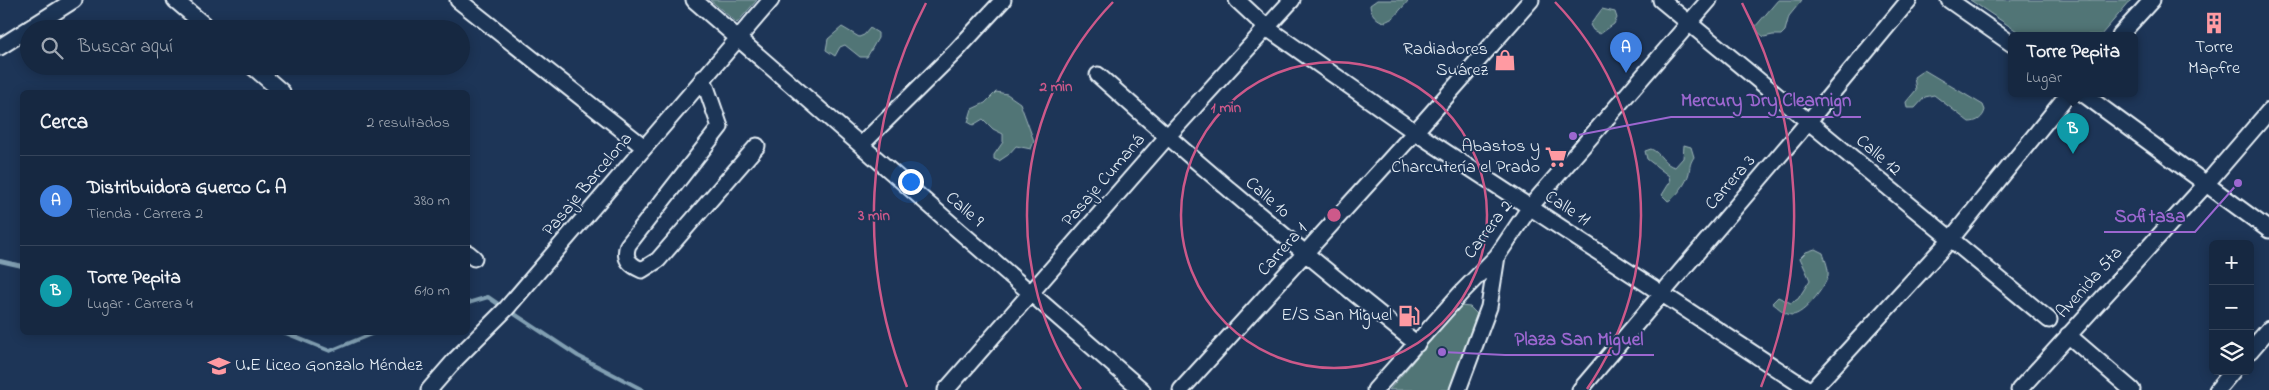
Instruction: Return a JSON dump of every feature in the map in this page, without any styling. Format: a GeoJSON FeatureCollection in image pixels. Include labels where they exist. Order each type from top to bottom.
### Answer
{"type":"FeatureCollection","features":[{"type":"Feature","properties":{"kind":"street"},"geometry":{"type":"LineString","coordinates":[[43,20],[74,0]]}},
{"type":"Feature","properties":{"kind":"street"},"geometry":{"type":"LineString","coordinates":[[175,0],[198,20]]}},
{"type":"Feature","properties":{"kind":"street"},"geometry":{"type":"LineString","coordinates":[[458,0],[644,147]]}},
{"type":"Feature","properties":{"kind":"street","name":"Calle 9"},"geometry":{"type":"LineString","coordinates":[[694,0],[1142,390]]}},
{"type":"Feature","properties":{"kind":"street","name":"Pasaje Barcelona"},"geometry":{"type":"LineString","coordinates":[[429,390],[456,359],[506,309],[771,0]]}},
{"type":"Feature","properties":{"kind":"street"},"geometry":{"type":"LineString","coordinates":[[861,145],[956,51],[1003,0]]}},
{"type":"Feature","properties":{"kind":"street","name":"Calle 11"},"geometry":{"type":"LineString","coordinates":[[1237,0],[1267,28],[1415,132],[1811,390]]}},
{"type":"Feature","properties":{"kind":"street","name":"Pasaje Cumaná"},"geometry":{"type":"LineString","coordinates":[[946,390],[1167,137],[1292,0]]}},
{"type":"Feature","properties":{"kind":"street","name":"Carrera 1"},"geometry":{"type":"LineString","coordinates":[[1181,390],[1415,132],[1531,0]]}},
{"type":"Feature","properties":{"kind":"street","name":"Calle 12"},"geometry":{"type":"LineString","coordinates":[[1662,0],[2049,320]]}},
{"type":"Feature","properties":{"kind":"street","name":"Carrera 2"},"geometry":{"type":"LineString","coordinates":[[1375,390],[1461,293],[1497,256],[1530,207],[1708,0]]}},
{"type":"Feature","properties":{"kind":"street","name":"Carrera 3"},"geometry":{"type":"LineString","coordinates":[[1580,390],[1909,0]]}},
{"type":"Feature","properties":{"kind":"street"},"geometry":{"type":"LineString","coordinates":[[1949,0],[2008,41]]}},
{"type":"Feature","properties":{"kind":"street"},"geometry":{"type":"LineString","coordinates":[[2123,32],[2152,0]]}},
{"type":"Feature","properties":{"kind":"street"},"geometry":{"type":"LineString","coordinates":[[0,47],[20,34]]}},
{"type":"Feature","properties":{"kind":"street"},"geometry":{"type":"LineString","coordinates":[[262,75],[280,90]]}},
{"type":"Feature","properties":{"kind":"street","name":"Calle 10"},"geometry":{"type":"LineString","coordinates":[[1098,75],[1167,137],[1305,254],[1417,344]]}},
{"type":"Feature","properties":{"kind":"street"},"geometry":{"type":"LineString","coordinates":[[703,78],[720,127],[628,245],[626,252],[631,265],[642,270],[658,260],[757,146]]}},
{"type":"Feature","properties":{"kind":"street"},"geometry":{"type":"LineString","coordinates":[[1811,390],[1950,240],[2067,97]]}},
{"type":"Feature","properties":{"kind":"street"},"geometry":{"type":"LineString","coordinates":[[2088,97],[2269,230]]}},
{"type":"Feature","properties":{"kind":"street","name":"Avenida 5ta"},"geometry":{"type":"LineString","coordinates":[[2019,390],[2269,111]]}},
{"type":"Feature","properties":{"kind":"street"},"geometry":{"type":"LineString","coordinates":[[1462,388],[1489,307],[1497,256]]}},
{"type":"Feature","properties":{"kind":"street"},"geometry":{"type":"LineString","coordinates":[[1461,293],[1476,292],[1481,294],[1489,307]]}},
{"type":"Feature","properties":{"kind":"street"},"geometry":{"type":"LineString","coordinates":[[2254,346],[2269,329]]}},
{"type":"Feature","properties":{"kind":"street"},"geometry":{"type":"LineString","coordinates":[[2068,335],[2132,390]]}},
{"type":"Feature","properties":{"kind":"street"},"geometry":{"type":"LineString","coordinates":[[2217,390],[2230,375]]}},
{"type":"Feature","properties":{"kind":"green space"},"geometry":{"type":"Polygon","coordinates":[[[710,0],[757,0],[737,23],[710,0]]]}},
{"type":"Feature","properties":{"kind":"green space"},"geometry":{"type":"Polygon","coordinates":[[[1377,0],[1409,0],[1393,18],[1385,22],[1377,18],[1371,11],[1370,5],[1377,0]]]}},
{"type":"Feature","properties":{"kind":"green space"},"geometry":{"type":"Polygon","coordinates":[[[1778,0],[1802,0],[1789,16],[1785,31],[1781,35],[1764,37],[1755,27],[1778,0]]]}},
{"type":"Feature","properties":{"kind":"green space"},"geometry":{"type":"Polygon","coordinates":[[[1970,0],[2131,0],[2104,32],[2018,32],[1970,0]]]}},
{"type":"Feature","properties":{"kind":"green space"},"geometry":{"type":"Polygon","coordinates":[[[1602,9],[1615,12],[1617,18],[1614,24],[1600,34],[1593,30],[1590,25],[1602,9]]]}},
{"type":"Feature","properties":{"kind":"green space"},"geometry":{"type":"Polygon","coordinates":[[[842,27],[859,37],[864,35],[870,28],[878,33],[878,38],[867,57],[860,57],[845,45],[840,47],[835,56],[826,50],[828,39],[842,27]]]}},
{"type":"Feature","properties":{"kind":"green space"},"geometry":{"type":"Polygon","coordinates":[[[1924,70],[1983,105],[1985,110],[1981,117],[1969,122],[1934,95],[1925,97],[1915,108],[1907,108],[1906,102],[1916,90],[1914,77],[1924,70]]]}},
{"type":"Feature","properties":{"kind":"green space"},"geometry":{"type":"Polygon","coordinates":[[[996,92],[1007,94],[1020,103],[1034,141],[1031,149],[1016,146],[999,161],[994,159],[994,155],[1003,142],[1003,134],[993,129],[983,119],[973,125],[968,122],[972,109],[985,103],[996,92]]]}},
{"type":"Feature","properties":{"kind":"green space"},"geometry":{"type":"Polygon","coordinates":[[[1684,145],[1691,147],[1694,157],[1684,185],[1668,201],[1662,195],[1670,182],[1669,176],[1647,159],[1645,151],[1651,149],[1668,164],[1675,167],[1683,158],[1684,145]]]}},
{"type":"Feature","properties":{"kind":"green space"},"geometry":{"type":"Polygon","coordinates":[[[1815,249],[1823,253],[1827,264],[1828,276],[1826,281],[1808,306],[1797,314],[1787,314],[1772,303],[1778,297],[1791,303],[1798,299],[1810,280],[1800,258],[1806,252],[1815,249]]]}},
{"type":"Feature","properties":{"kind":"green space"},"geometry":{"type":"Polygon","coordinates":[[[1460,306],[1470,307],[1477,314],[1449,390],[1389,390],[1460,306]]]}},
{"type":"Feature","properties":{"kind":"waterway"},"geometry":{"type":"LineString","coordinates":[[0,261],[20,266]]}},
{"type":"Feature","properties":{"kind":"waterway"},"geometry":{"type":"LineString","coordinates":[[470,302],[488,297],[504,308]]}},
{"type":"Feature","properties":{"kind":"waterway"},"geometry":{"type":"LineString","coordinates":[[510,311],[578,356],[643,390]]}},
{"type":"Feature","properties":{"kind":"waterway"},"geometry":{"type":"LineString","coordinates":[[290,335],[330,351],[369,335]]}},
{"type":"Feature","properties":{"kind":"place","name":"Torre Mapfre"},"geometry":{"type":"Point","coordinates":[2214,23]}},
{"type":"Feature","properties":{"kind":"place","name":"Radiadores Suárez"},"geometry":{"type":"Point","coordinates":[1505,60]}},
{"type":"Feature","properties":{"kind":"place","name":"Distribuidora Guerco C. A"},"geometry":{"type":"Point","coordinates":[1626,73]}},
{"type":"Feature","properties":{"kind":"place","name":"Mercury Dry Clearnign"},"geometry":{"type":"Point","coordinates":[1573,136]}},
{"type":"Feature","properties":{"kind":"place","name":"Torre Pepita"},"geometry":{"type":"Point","coordinates":[2073,154]}},
{"type":"Feature","properties":{"kind":"place","name":"Abastos y Charcutería el Prado"},"geometry":{"type":"Point","coordinates":[1556,157]}},
{"type":"Feature","properties":{"kind":"place","name":"Sofitasa"},"geometry":{"type":"Point","coordinates":[2238,183]}},
{"type":"Feature","properties":{"kind":"place","name":"E/S San Miguel"},"geometry":{"type":"Point","coordinates":[1409,316]}},
{"type":"Feature","properties":{"kind":"place","name":"Plaza San Miguel"},"geometry":{"type":"Point","coordinates":[1442,352]}},
{"type":"Feature","properties":{"kind":"place","name":"U.E Liceo Gonzalo Méndez"},"geometry":{"type":"Point","coordinates":[219,366]}}]}
